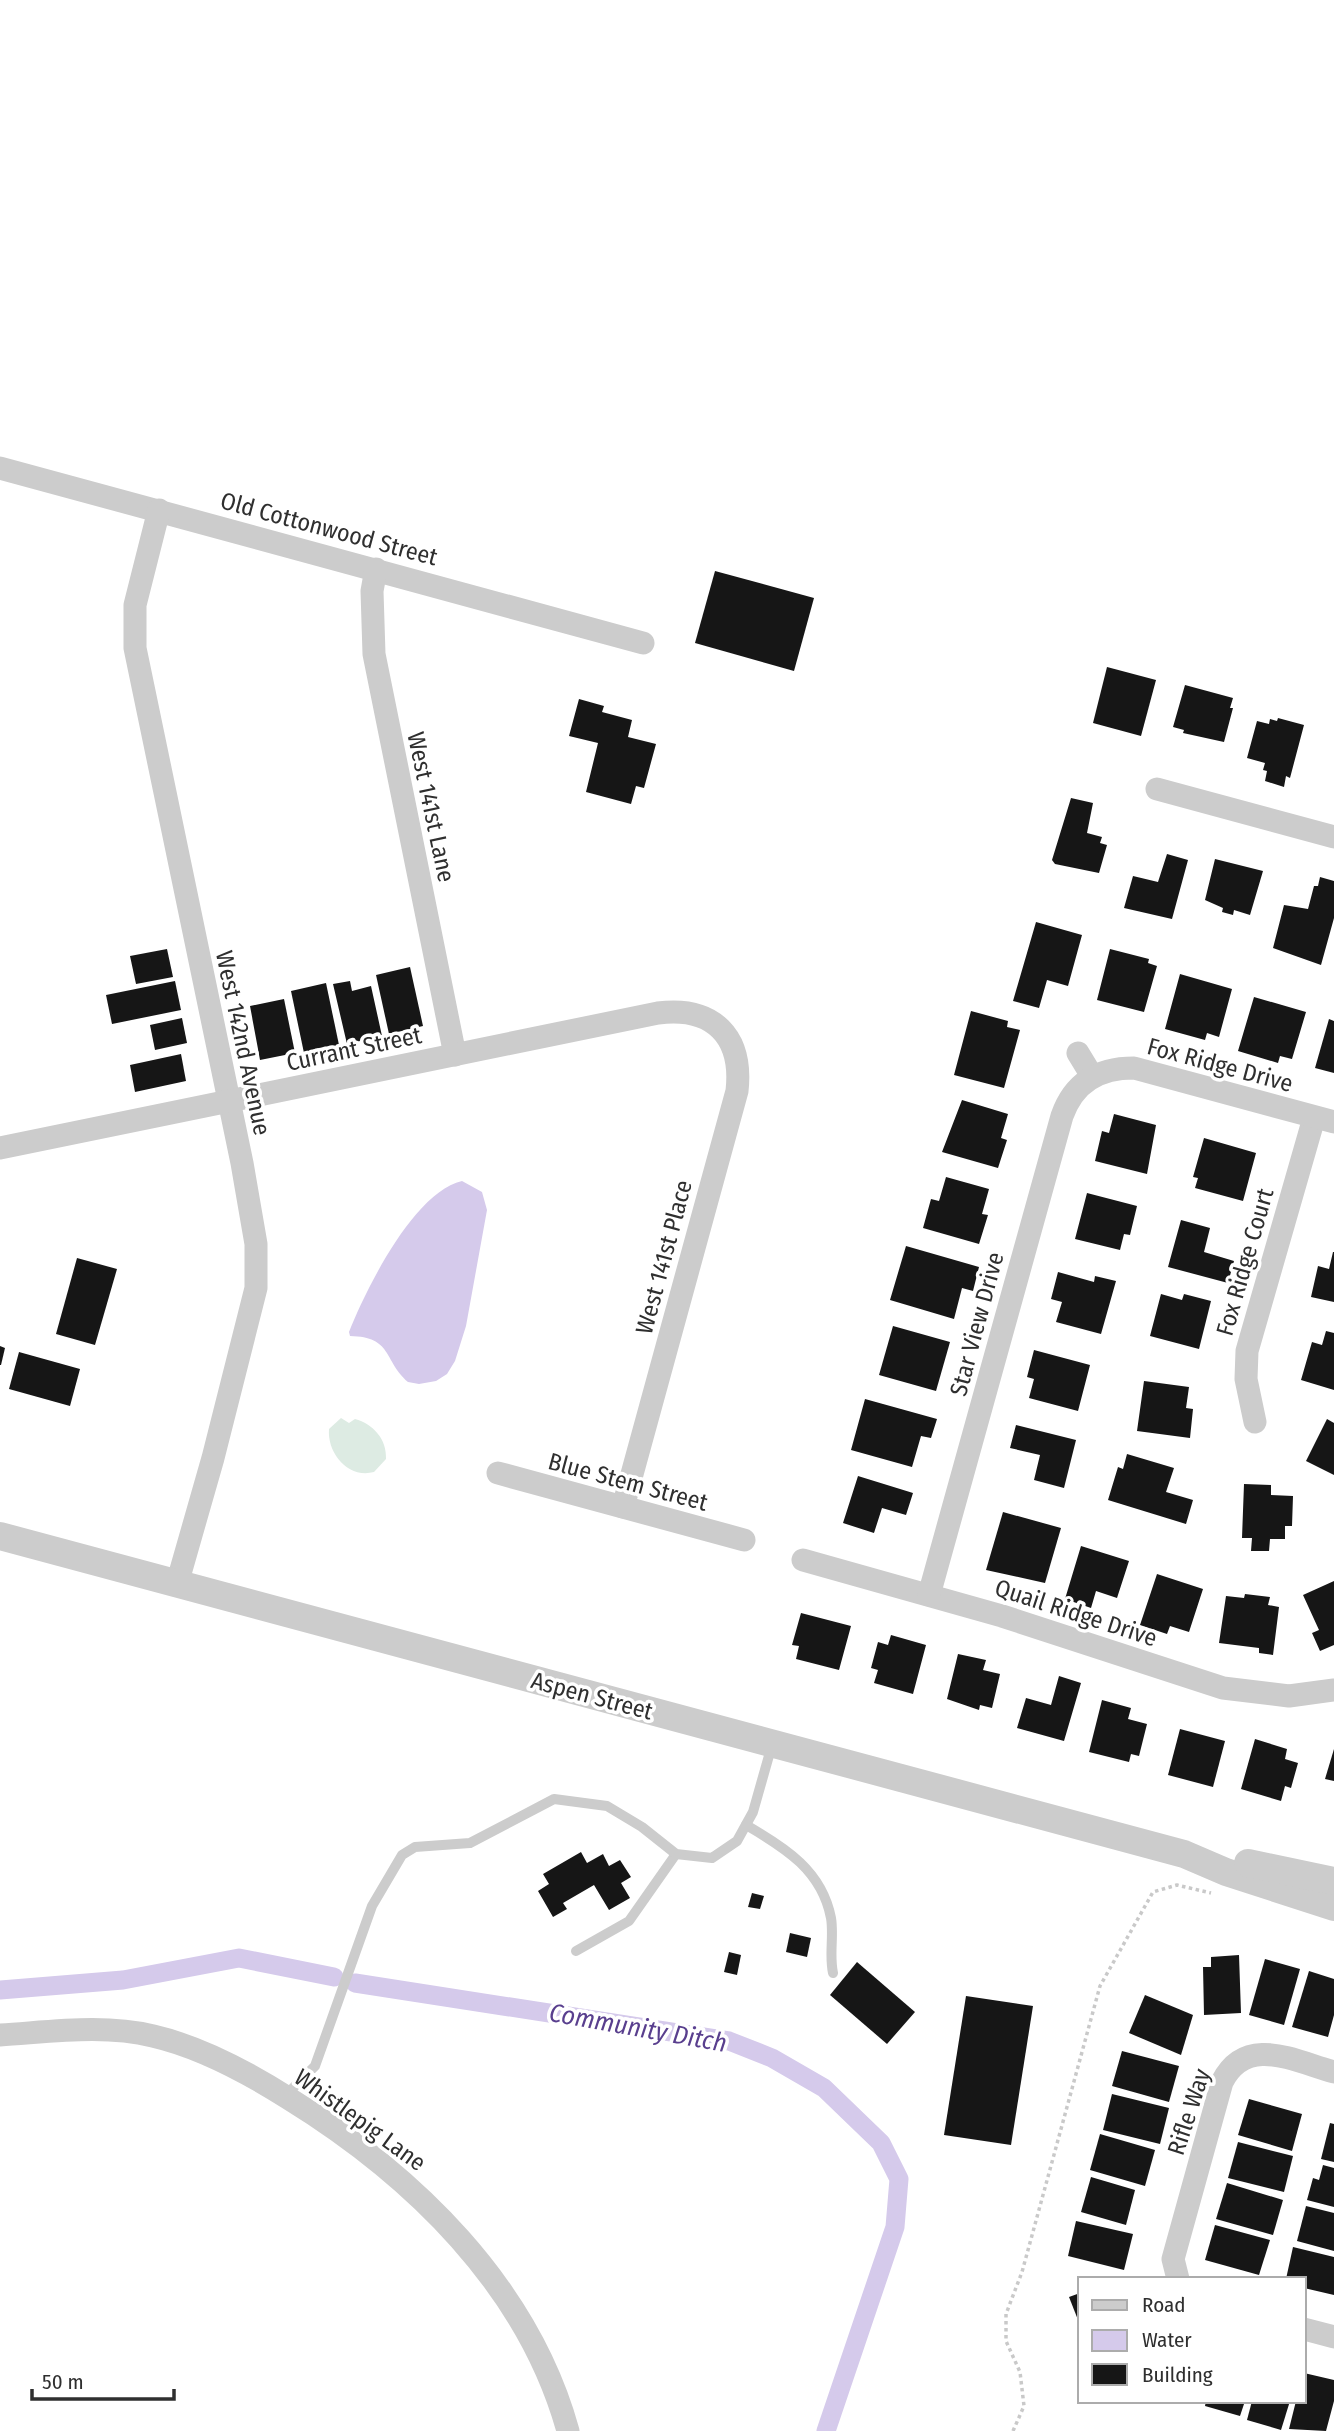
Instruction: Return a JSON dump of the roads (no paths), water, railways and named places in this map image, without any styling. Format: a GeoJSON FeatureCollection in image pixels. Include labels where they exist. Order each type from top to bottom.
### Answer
{"type":"FeatureCollection","features":[{"type":"Feature","properties":{"kind":"street","name":"Old Cottonwood Street"},"geometry":{"type":"LineString","coordinates":[[0,468],[643,643]]}},
{"type":"Feature","properties":{"kind":"street","name":"West 142nd Avenue"},"geometry":{"type":"LineString","coordinates":[[159,510],[135,605],[135,648],[256,1244],[256,1287],[213,1458],[177,1584]]}},
{"type":"Feature","properties":{"kind":"street","name":"West 141st Lane"},"geometry":{"type":"LineString","coordinates":[[376,569],[371,626],[376,667],[455,1055]]}},
{"type":"Feature","properties":{"kind":"street"},"geometry":{"type":"LineString","coordinates":[[1157,789],[1334,837]]}},
{"type":"Feature","properties":{"kind":"street","name":"Currant Street"},"geometry":{"type":"LineString","coordinates":[[0,1148],[674,1011],[689,1011],[716,1025]]}},
{"type":"Feature","properties":{"kind":"street","name":"West 141st Place"},"geometry":{"type":"LineString","coordinates":[[623,1507],[737,1091],[736,1054],[729,1039],[716,1025]]}},
{"type":"Feature","properties":{"kind":"street"},"geometry":{"type":"LineString","coordinates":[[1078,1054],[1092,1076]]}},
{"type":"Feature","properties":{"kind":"street","name":"Fox Ridge Drive"},"geometry":{"type":"LineString","coordinates":[[1092,1076],[1117,1068],[1134,1068],[1324,1120]]}},
{"type":"Feature","properties":{"kind":"street","name":"Star View Drive"},"geometry":{"type":"LineString","coordinates":[[929,1595],[1062,1115],[1078,1087],[1092,1076]]}},
{"type":"Feature","properties":{"kind":"street","name":"Fox Ridge Court"},"geometry":{"type":"LineString","coordinates":[[1255,1422],[1246,1379],[1247,1351],[1324,1120]]}},
{"type":"Feature","properties":{"kind":"street","name":"Blue Stem Street"},"geometry":{"type":"LineString","coordinates":[[498,1474],[744,1541]]}},
{"type":"Feature","properties":{"kind":"street","name":"Aspen Street"},"geometry":{"type":"LineString","coordinates":[[0,1536],[1184,1854],[1226,1872],[1334,1908]]}},
{"type":"Feature","properties":{"kind":"street","name":"Quail Ridge Drive"},"geometry":{"type":"LineString","coordinates":[[803,1560],[1002,1616],[1223,1688],[1289,1696],[1334,1690]]}},
{"type":"Feature","properties":{"kind":"street","name":"Aspen Street"},"geometry":{"type":"LineString","coordinates":[[1184,1854],[1228,1858],[1334,1881]]}},
{"type":"Feature","properties":{"kind":"street","name":"Whistlepig Lane"},"geometry":{"type":"LineString","coordinates":[[0,2035],[103,2031],[155,2036],[237,2068],[285,2096],[363,2149],[440,2217],[480,2263],[518,2315],[545,2363],[568,2431]]}},
{"type":"Feature","properties":{"kind":"street","name":"Rifle Way"},"geometry":{"type":"LineString","coordinates":[[1178,2277],[1173,2259],[1222,2082],[1228,2069],[1251,2054],[1265,2053],[1334,2072]]}},
{"type":"Feature","properties":{"kind":"street"},"geometry":{"type":"LineString","coordinates":[[1306,2330],[1334,2337]]}},
{"type":"Feature","properties":{"kind":"lane"},"geometry":{"type":"LineString","coordinates":[[285,2096],[315,2066],[347,1969],[372,1906],[402,1855],[415,1847],[470,1843],[554,1800],[607,1806],[642,1827],[676,1854],[712,1858],[737,1841],[753,1812],[772,1745]]}},
{"type":"Feature","properties":{"kind":"lane"},"geometry":{"type":"LineString","coordinates":[[746,1825],[802,1861],[824,1891],[832,1921],[830,1960],[834,1973]]}},
{"type":"Feature","properties":{"kind":"lane"},"geometry":{"type":"LineString","coordinates":[[576,1951],[629,1921],[676,1854]]}},
{"type":"Feature","properties":{"kind":"water"},"geometry":{"type":"Polygon","coordinates":[[[462,1181],[482,1192],[487,1210],[466,1326],[455,1361],[447,1374],[436,1381],[419,1384],[408,1382],[381,1345],[364,1337],[350,1336],[349,1332],[380,1268],[410,1222],[426,1203],[444,1189],[462,1181]]]}},
{"type":"Feature","properties":{"kind":"waterway","name":"Community Ditch"},"geometry":{"type":"LineString","coordinates":[[0,1990],[123,1980],[239,1958],[334,1977]]}},
{"type":"Feature","properties":{"kind":"waterway","name":"Community Ditch"},"geometry":{"type":"LineString","coordinates":[[355,1983],[729,2041],[772,2058],[824,2088],[881,2143],[899,2179],[895,2227],[826,2431]]}}]}
